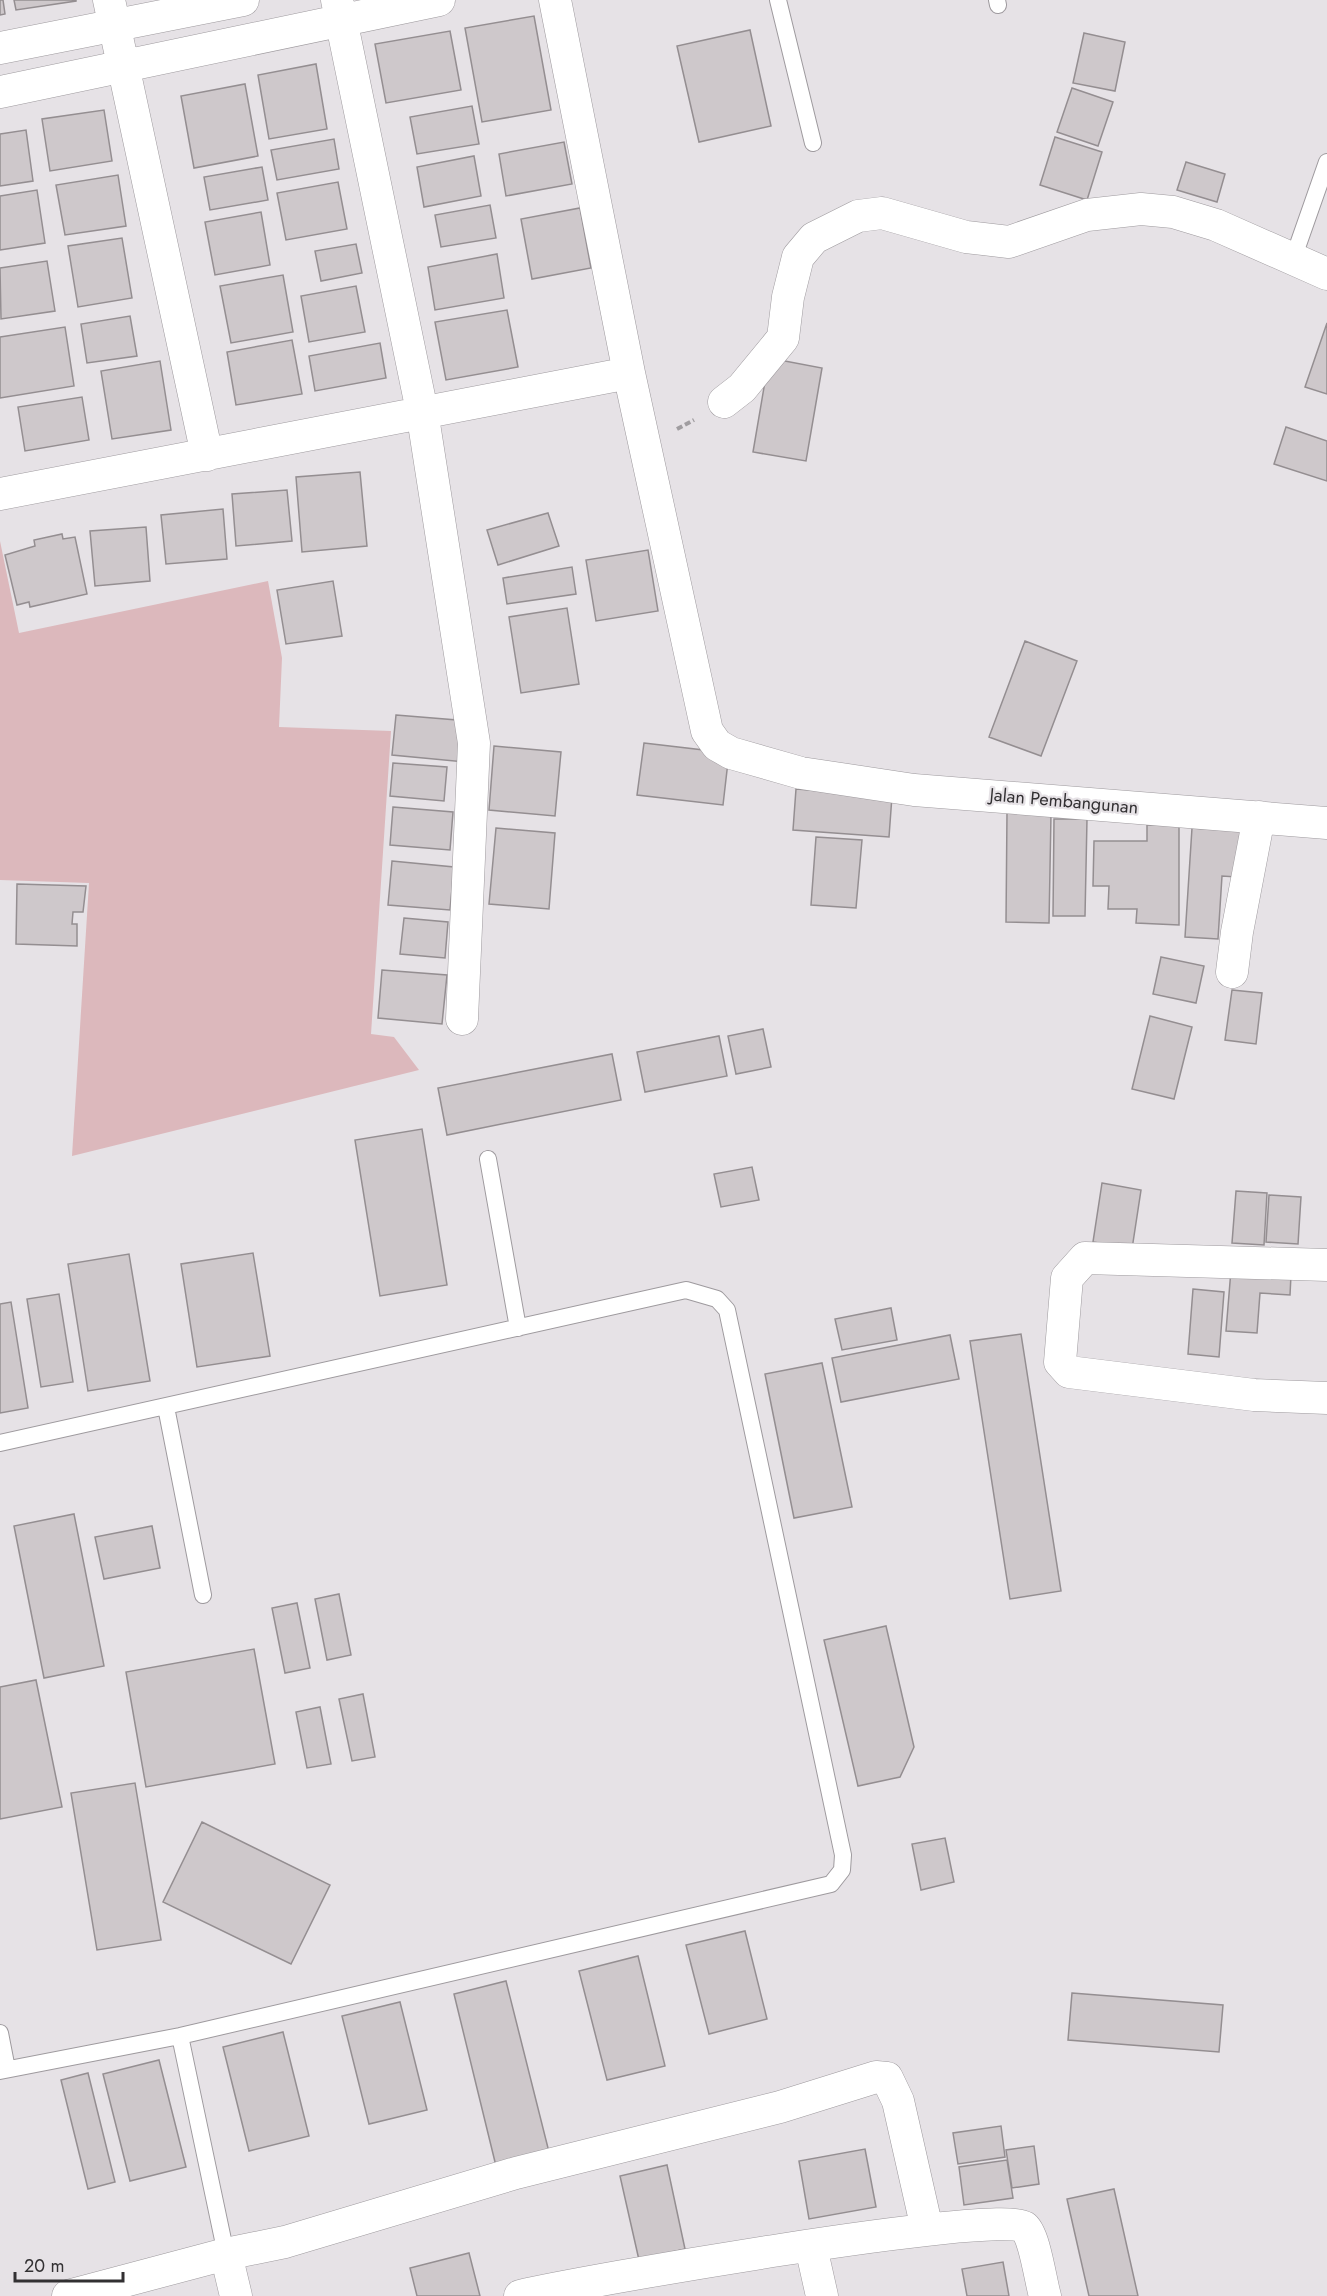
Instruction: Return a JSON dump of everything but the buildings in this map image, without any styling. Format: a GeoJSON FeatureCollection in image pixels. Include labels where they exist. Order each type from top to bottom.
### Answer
{"type":"FeatureCollection","features":[{"type":"Feature","properties":{"kind":"street"},"geometry":{"type":"LineString","coordinates":[[0,48],[111,13],[243,0]]}},
{"type":"Feature","properties":{"kind":"street"},"geometry":{"type":"LineString","coordinates":[[0,92],[122,67],[339,10],[440,0]]}},
{"type":"Feature","properties":{"kind":"street","name":"Jalan Pembangunan"},"geometry":{"type":"LineString","coordinates":[[555,0],[643,443],[707,731],[717,745],[731,753],[801,773],[914,790],[1327,823]]}},
{"type":"Feature","properties":{"kind":"street"},"geometry":{"type":"LineString","coordinates":[[339,10],[422,411],[474,743],[462,1019]]}},
{"type":"Feature","properties":{"kind":"street"},"geometry":{"type":"LineString","coordinates":[[111,13],[207,455]]}},
{"type":"Feature","properties":{"kind":"street"},"geometry":{"type":"LineString","coordinates":[[724,402],[742,388],[783,338],[788,297],[798,257],[814,238],[858,216],[882,213],[966,237],[1009,242],[1087,215],[1142,209],[1173,212],[1216,225],[1327,274]]}},
{"type":"Feature","properties":{"kind":"street"},"geometry":{"type":"LineString","coordinates":[[0,494],[628,373]]}},
{"type":"Feature","properties":{"kind":"street"},"geometry":{"type":"LineString","coordinates":[[1232,972],[1237,932],[1259,817]]}},
{"type":"Feature","properties":{"kind":"street"},"geometry":{"type":"LineString","coordinates":[[1327,1264],[1085,1258],[1066,1278],[1060,1362],[1069,1372],[1254,1395],[1327,1398]]}},
{"type":"Feature","properties":{"kind":"street"},"geometry":{"type":"LineString","coordinates":[[68,2296],[226,2254],[285,2242],[516,2173],[780,2107],[876,2077],[887,2078],[898,2101],[927,2229]]}},
{"type":"Feature","properties":{"kind":"street"},"geometry":{"type":"LineString","coordinates":[[520,2296],[670,2268],[927,2229],[996,2223],[1025,2228],[1030,2233],[1044,2296]]}},
{"type":"Feature","properties":{"kind":"street"},"geometry":{"type":"LineString","coordinates":[[811,2247],[822,2296]]}},
{"type":"Feature","properties":{"kind":"street"},"geometry":{"type":"LineString","coordinates":[[226,2254],[236,2296]]}},
{"type":"Feature","properties":{"kind":"lane"},"geometry":{"type":"LineString","coordinates":[[778,0],[813,143]]}},
{"type":"Feature","properties":{"kind":"lane"},"geometry":{"type":"LineString","coordinates":[[1293,259],[1327,162]]}},
{"type":"Feature","properties":{"kind":"lane"},"geometry":{"type":"LineString","coordinates":[[488,1159],[518,1328]]}},
{"type":"Feature","properties":{"kind":"lane"},"geometry":{"type":"LineString","coordinates":[[0,1443],[686,1290],[717,1299],[727,1310],[843,1855],[842,1870],[831,1884],[180,2036],[4,2070],[0,2033]]}},
{"type":"Feature","properties":{"kind":"lane"},"geometry":{"type":"LineString","coordinates":[[166,1407],[203,1595]]}},
{"type":"Feature","properties":{"kind":"lane"},"geometry":{"type":"LineString","coordinates":[[180,2036],[226,2254]]}},
{"type":"Feature","properties":{"kind":"path"},"geometry":{"type":"LineString","coordinates":[[643,443],[685,425],[724,402]]}},
{"type":"Feature","properties":{"kind":"shaded area"},"geometry":{"type":"Polygon","coordinates":[[[0,541],[19,633],[268,581],[282,658],[279,727],[391,731],[371,1034],[394,1037],[419,1070],[72,1156],[89,883],[0,880],[0,541]]]}}]}
